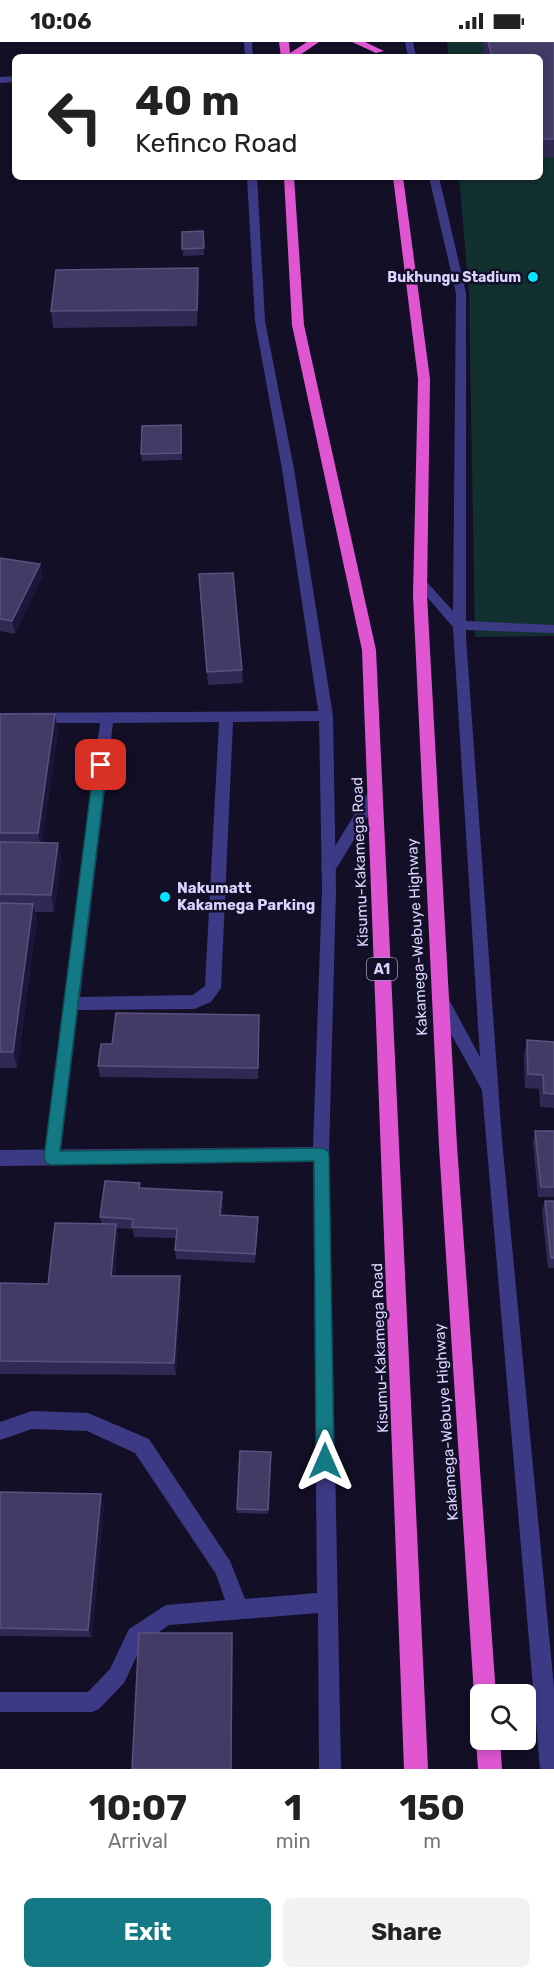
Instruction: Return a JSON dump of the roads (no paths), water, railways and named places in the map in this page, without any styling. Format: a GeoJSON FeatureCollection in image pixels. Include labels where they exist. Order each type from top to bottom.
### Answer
{"type":"FeatureCollection","features":[{"type":"Feature","properties":{"kind":"highway"},"geometry":{"type":"LineString","coordinates":[[293,54],[314,42]]}},
{"type":"Feature","properties":{"kind":"highway"},"geometry":{"type":"LineString","coordinates":[[357,42],[379,50]]}},
{"type":"Feature","properties":{"kind":"highway","name":"Kisumu-Kakamega Road"},"geometry":{"type":"LineString","coordinates":[[289,180],[298,325],[369,650],[416,1769]]}},
{"type":"Feature","properties":{"kind":"highway","name":"Kakamega-Webuye Highway"},"geometry":{"type":"LineString","coordinates":[[398,180],[424,379],[421,583],[449,1158],[484,1684]]}},
{"type":"Feature","properties":{"kind":"highway"},"geometry":{"type":"LineString","coordinates":[[489,1750],[490,1769]]}},
{"type":"Feature","properties":{"kind":"street"},"geometry":{"type":"LineString","coordinates":[[252,180],[260,321],[288,469],[326,716],[328,870],[321,1154],[330,1769]]}},
{"type":"Feature","properties":{"kind":"street"},"geometry":{"type":"LineString","coordinates":[[435,180],[461,293],[458,625],[490,1090],[551,1769]]}},
{"type":"Feature","properties":{"kind":"street"},"geometry":{"type":"LineString","coordinates":[[421,583],[458,625],[554,629]]}},
{"type":"Feature","properties":{"kind":"street"},"geometry":{"type":"LineString","coordinates":[[0,718],[326,716]]}},
{"type":"Feature","properties":{"kind":"street"},"geometry":{"type":"LineString","coordinates":[[72,1004],[194,1002],[205,997],[213,988],[226,717]]}},
{"type":"Feature","properties":{"kind":"street"},"geometry":{"type":"LineString","coordinates":[[52,1158],[107,718]]}},
{"type":"Feature","properties":{"kind":"street"},"geometry":{"type":"LineString","coordinates":[[328,870],[375,793]]}},
{"type":"Feature","properties":{"kind":"street"},"geometry":{"type":"LineString","coordinates":[[441,1000],[490,1090]]}},
{"type":"Feature","properties":{"kind":"street"},"geometry":{"type":"LineString","coordinates":[[0,1158],[321,1154]]}},
{"type":"Feature","properties":{"kind":"street"},"geometry":{"type":"LineString","coordinates":[[0,1431],[32,1420],[88,1422],[142,1446],[223,1568],[239,1609]]}},
{"type":"Feature","properties":{"kind":"street"},"geometry":{"type":"LineString","coordinates":[[0,1702],[92,1702],[117,1676],[136,1636],[166,1615],[327,1602]]}},
{"type":"Feature","properties":{"kind":"place","name":"Bukhungu Stadium"},"geometry":{"type":"Point","coordinates":[533,277]}},
{"type":"Feature","properties":{"kind":"place","name":"Nakumatt Kakamega Parking"},"geometry":{"type":"Point","coordinates":[165,897]}}]}
